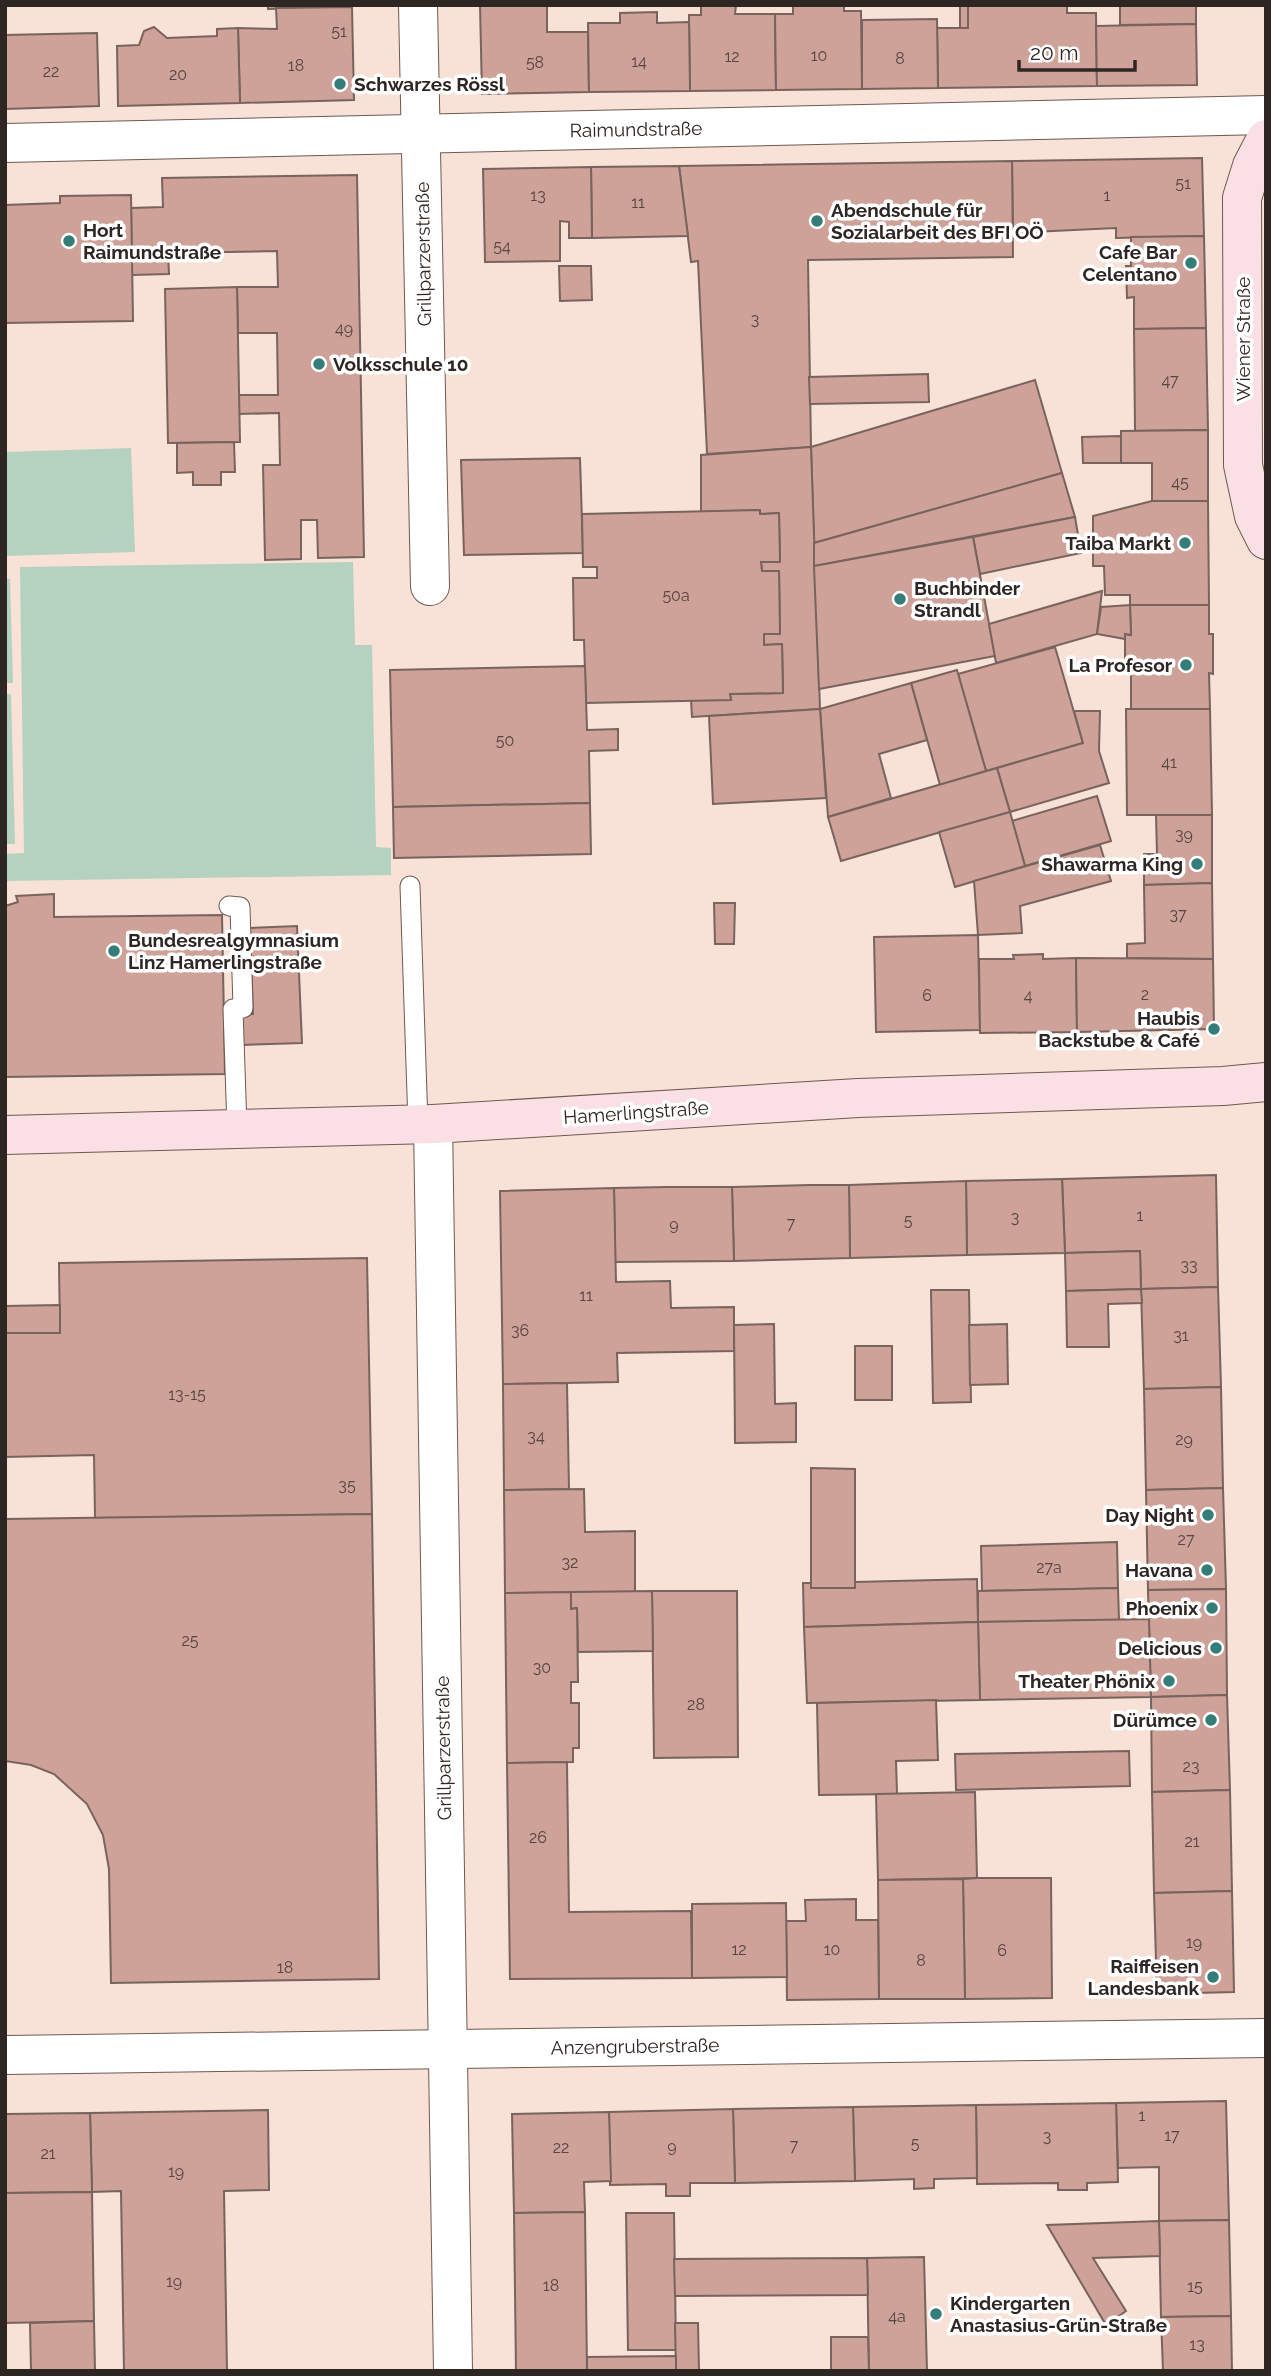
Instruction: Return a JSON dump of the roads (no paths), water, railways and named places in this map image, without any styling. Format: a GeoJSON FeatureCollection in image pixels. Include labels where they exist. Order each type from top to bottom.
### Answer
{"type":"FeatureCollection","features":[{"type":"Feature","properties":{"kind":"main road","name":"Wiener Straße"},"geometry":{"type":"LineString","coordinates":[[1266,139],[1252,166],[1242,198],[1243,465],[1254,516],[1266,540]]}},
{"type":"Feature","properties":{"kind":"main road","name":"Hamerlingstraße"},"geometry":{"type":"LineString","coordinates":[[5,1135],[425,1124],[858,1098],[1209,1087],[1266,1082]]}},
{"type":"Feature","properties":{"kind":"street","name":"Grillparzerstraße"},"geometry":{"type":"LineString","coordinates":[[418,5],[430,586]]}},
{"type":"Feature","properties":{"kind":"street","name":"Raimundstraße"},"geometry":{"type":"LineString","coordinates":[[5,143],[1266,115]]}},
{"type":"Feature","properties":{"kind":"street","name":"Grillparzerstraße"},"geometry":{"type":"LineString","coordinates":[[425,1124],[448,2048],[453,2371]]}},
{"type":"Feature","properties":{"kind":"street","name":"Anzengruberstraße"},"geometry":{"type":"LineString","coordinates":[[5,2054],[1266,2039]]}},
{"type":"Feature","properties":{"kind":"lane"},"geometry":{"type":"LineString","coordinates":[[410,886],[425,1124]]}},
{"type":"Feature","properties":{"kind":"lane"},"geometry":{"type":"LineString","coordinates":[[229,906],[240,907],[243,1008],[233,1009],[237,1128]]}},
{"type":"Feature","properties":{"kind":"place","name":"Schwarzes Rössl"},"geometry":{"type":"Point","coordinates":[340,84]}},
{"type":"Feature","properties":{"kind":"place","name":"Abendschule für Sozialarbeit des BFI OÖ"},"geometry":{"type":"Point","coordinates":[817,221]}},
{"type":"Feature","properties":{"kind":"place","name":"Hort Raimundstraße"},"geometry":{"type":"Point","coordinates":[69,241]}},
{"type":"Feature","properties":{"kind":"place","name":"Cafe Bar Celentano"},"geometry":{"type":"Point","coordinates":[1191,263]}},
{"type":"Feature","properties":{"kind":"place","name":"Volksschule 10"},"geometry":{"type":"Point","coordinates":[319,364]}},
{"type":"Feature","properties":{"kind":"place","name":"Taiba Markt"},"geometry":{"type":"Point","coordinates":[1185,543]}},
{"type":"Feature","properties":{"kind":"place","name":"Buchbinder Strandl"},"geometry":{"type":"Point","coordinates":[900,599]}},
{"type":"Feature","properties":{"kind":"place","name":"La Profesor"},"geometry":{"type":"Point","coordinates":[1186,665]}},
{"type":"Feature","properties":{"kind":"place","name":"Shawarma King"},"geometry":{"type":"Point","coordinates":[1197,864]}},
{"type":"Feature","properties":{"kind":"place","name":"Bundesrealgymnasium Linz Hamerlingstraße"},"geometry":{"type":"Point","coordinates":[114,951]}},
{"type":"Feature","properties":{"kind":"place","name":"Haubis Backstube & Café"},"geometry":{"type":"Point","coordinates":[1214,1029]}},
{"type":"Feature","properties":{"kind":"place","name":"Day Night"},"geometry":{"type":"Point","coordinates":[1208,1515]}},
{"type":"Feature","properties":{"kind":"place","name":"Havana"},"geometry":{"type":"Point","coordinates":[1207,1570]}},
{"type":"Feature","properties":{"kind":"place","name":"Phoenix"},"geometry":{"type":"Point","coordinates":[1212,1608]}},
{"type":"Feature","properties":{"kind":"place","name":"Delicious"},"geometry":{"type":"Point","coordinates":[1216,1648]}},
{"type":"Feature","properties":{"kind":"place","name":"Theater Phönix"},"geometry":{"type":"Point","coordinates":[1169,1681]}},
{"type":"Feature","properties":{"kind":"place","name":"Dürümce"},"geometry":{"type":"Point","coordinates":[1211,1720]}},
{"type":"Feature","properties":{"kind":"place","name":"Raiffeisen Landesbank"},"geometry":{"type":"Point","coordinates":[1213,1977]}},
{"type":"Feature","properties":{"kind":"place","name":"Kindergarten Anastasius-Grün-Straße"},"geometry":{"type":"Point","coordinates":[936,2314]}}]}
